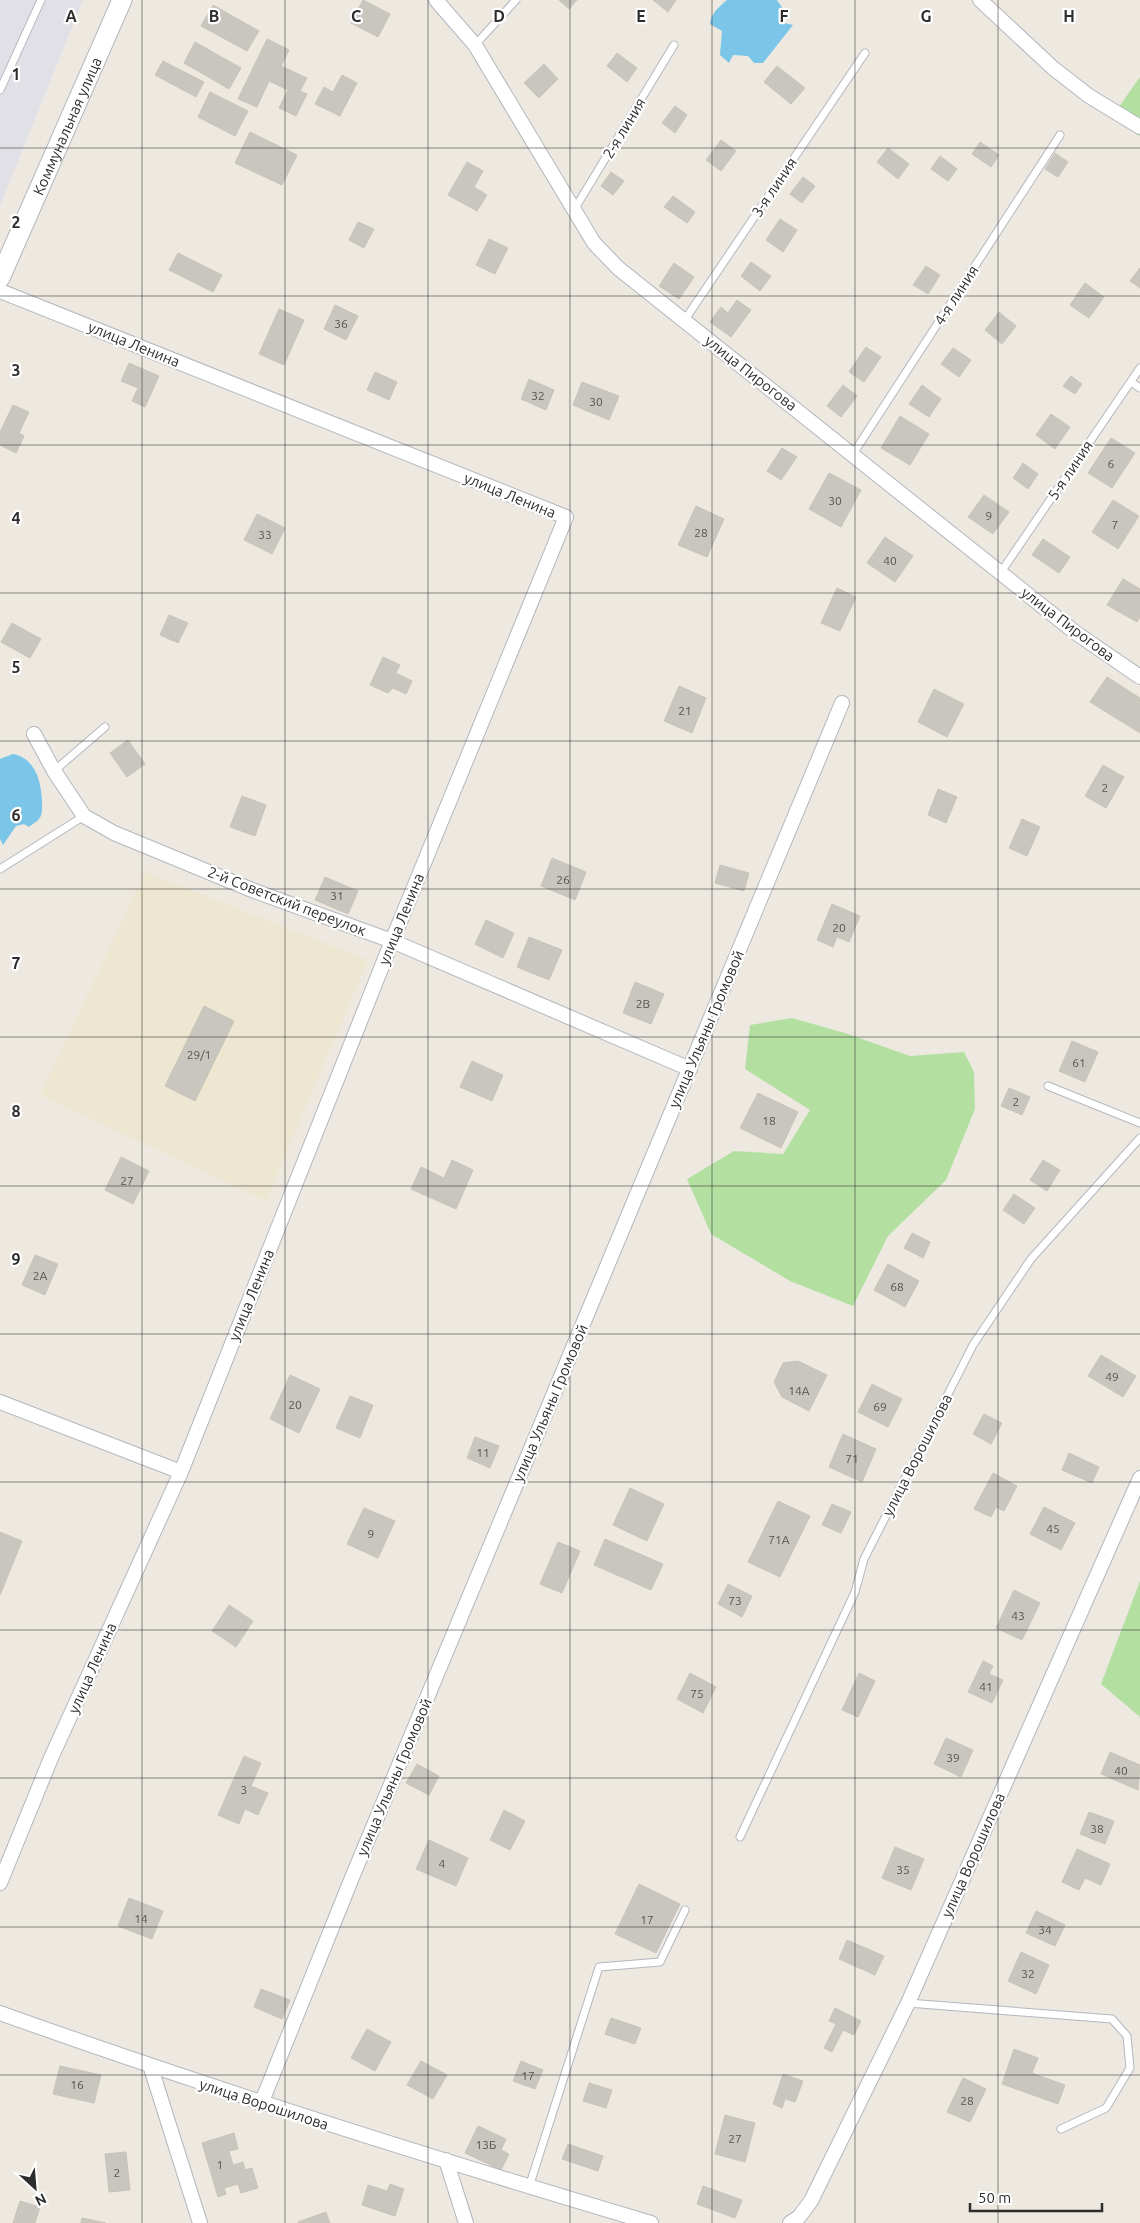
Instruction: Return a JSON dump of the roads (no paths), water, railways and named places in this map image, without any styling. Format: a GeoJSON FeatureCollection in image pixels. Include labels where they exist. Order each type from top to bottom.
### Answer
{"type":"FeatureCollection","features":[{"type":"Feature","properties":{"kind":"street","name":"Коммунальная улица"},"geometry":{"type":"LineString","coordinates":[[0,278],[122,0]]}},
{"type":"Feature","properties":{"kind":"street","name":"улица Пирогова"},"geometry":{"type":"LineString","coordinates":[[436,0],[475,45],[573,211],[594,243],[618,268],[1076,633],[1140,678]]}},
{"type":"Feature","properties":{"kind":"street"},"geometry":{"type":"LineString","coordinates":[[980,0],[1053,68],[1089,96],[1140,127]]}},
{"type":"Feature","properties":{"kind":"street","name":"улица Ленина"},"geometry":{"type":"LineString","coordinates":[[0,291],[566,517],[392,941],[180,1472],[51,1758],[0,1883]]}},
{"type":"Feature","properties":{"kind":"street","name":"улица Ульяны Громовой"},"geometry":{"type":"LineString","coordinates":[[261,2104],[358,1862],[842,704]]}},
{"type":"Feature","properties":{"kind":"street","name":"2-й Советский переулок"},"geometry":{"type":"LineString","coordinates":[[34,734],[54,771],[84,816],[114,833],[234,883],[392,941],[690,1069]]}},
{"type":"Feature","properties":{"kind":"street"},"geometry":{"type":"LineString","coordinates":[[0,1402],[180,1472]]}},
{"type":"Feature","properties":{"kind":"street","name":"улица Ворошилова"},"geometry":{"type":"LineString","coordinates":[[798,2221],[811,2201],[908,2003],[1140,1478]]}},
{"type":"Feature","properties":{"kind":"street","name":"улица Ворошилова"},"geometry":{"type":"LineString","coordinates":[[0,2014],[151,2068],[261,2104],[651,2223]]}},
{"type":"Feature","properties":{"kind":"street"},"geometry":{"type":"LineString","coordinates":[[151,2068],[200,2223]]}},
{"type":"Feature","properties":{"kind":"street"},"geometry":{"type":"LineString","coordinates":[[446,2160],[466,2223]]}},
{"type":"Feature","properties":{"kind":"lane"},"geometry":{"type":"LineString","coordinates":[[0,90],[41,0]]}},
{"type":"Feature","properties":{"kind":"lane"},"geometry":{"type":"LineString","coordinates":[[475,45],[516,0]]}},
{"type":"Feature","properties":{"kind":"lane","name":"2-я линия"},"geometry":{"type":"LineString","coordinates":[[573,211],[674,45]]}},
{"type":"Feature","properties":{"kind":"lane","name":"3-я линия"},"geometry":{"type":"LineString","coordinates":[[684,321],[865,53]]}},
{"type":"Feature","properties":{"kind":"lane","name":"4-я линия"},"geometry":{"type":"LineString","coordinates":[[853,454],[1060,135]]}},
{"type":"Feature","properties":{"kind":"lane","name":"5-я линия"},"geometry":{"type":"LineString","coordinates":[[1001,572],[1140,368]]}},
{"type":"Feature","properties":{"kind":"lane"},"geometry":{"type":"LineString","coordinates":[[1131,382],[1140,388]]}},
{"type":"Feature","properties":{"kind":"lane"},"geometry":{"type":"LineString","coordinates":[[54,771],[105,727]]}},
{"type":"Feature","properties":{"kind":"lane"},"geometry":{"type":"LineString","coordinates":[[0,869],[84,816]]}},
{"type":"Feature","properties":{"kind":"lane"},"geometry":{"type":"LineString","coordinates":[[1048,1086],[1140,1123]]}},
{"type":"Feature","properties":{"kind":"lane","name":"улица Ворошилова"},"geometry":{"type":"LineString","coordinates":[[740,1837],[855,1592],[864,1559],[973,1345],[1031,1259],[1140,1138]]}},
{"type":"Feature","properties":{"kind":"lane"},"geometry":{"type":"LineString","coordinates":[[529,2187],[599,1967],[660,1962],[685,1910]]}},
{"type":"Feature","properties":{"kind":"lane"},"geometry":{"type":"LineString","coordinates":[[908,2003],[1112,2020],[1127,2036],[1130,2068],[1106,2108],[1061,2129]]}},
{"type":"Feature","properties":{"kind":"water"},"geometry":{"type":"Polygon","coordinates":[[[727,0],[777,0],[785,12],[782,18],[784,23],[793,25],[763,63],[754,63],[748,56],[733,55],[729,63],[720,55],[722,31],[710,24],[714,13],[727,0]]]}},
{"type":"Feature","properties":{"kind":"water"},"geometry":{"type":"Polygon","coordinates":[[[13,754],[21,756],[32,765],[40,785],[42,810],[39,819],[29,827],[24,824],[16,826],[3,845],[0,839],[0,759],[13,754]]]}}]}
